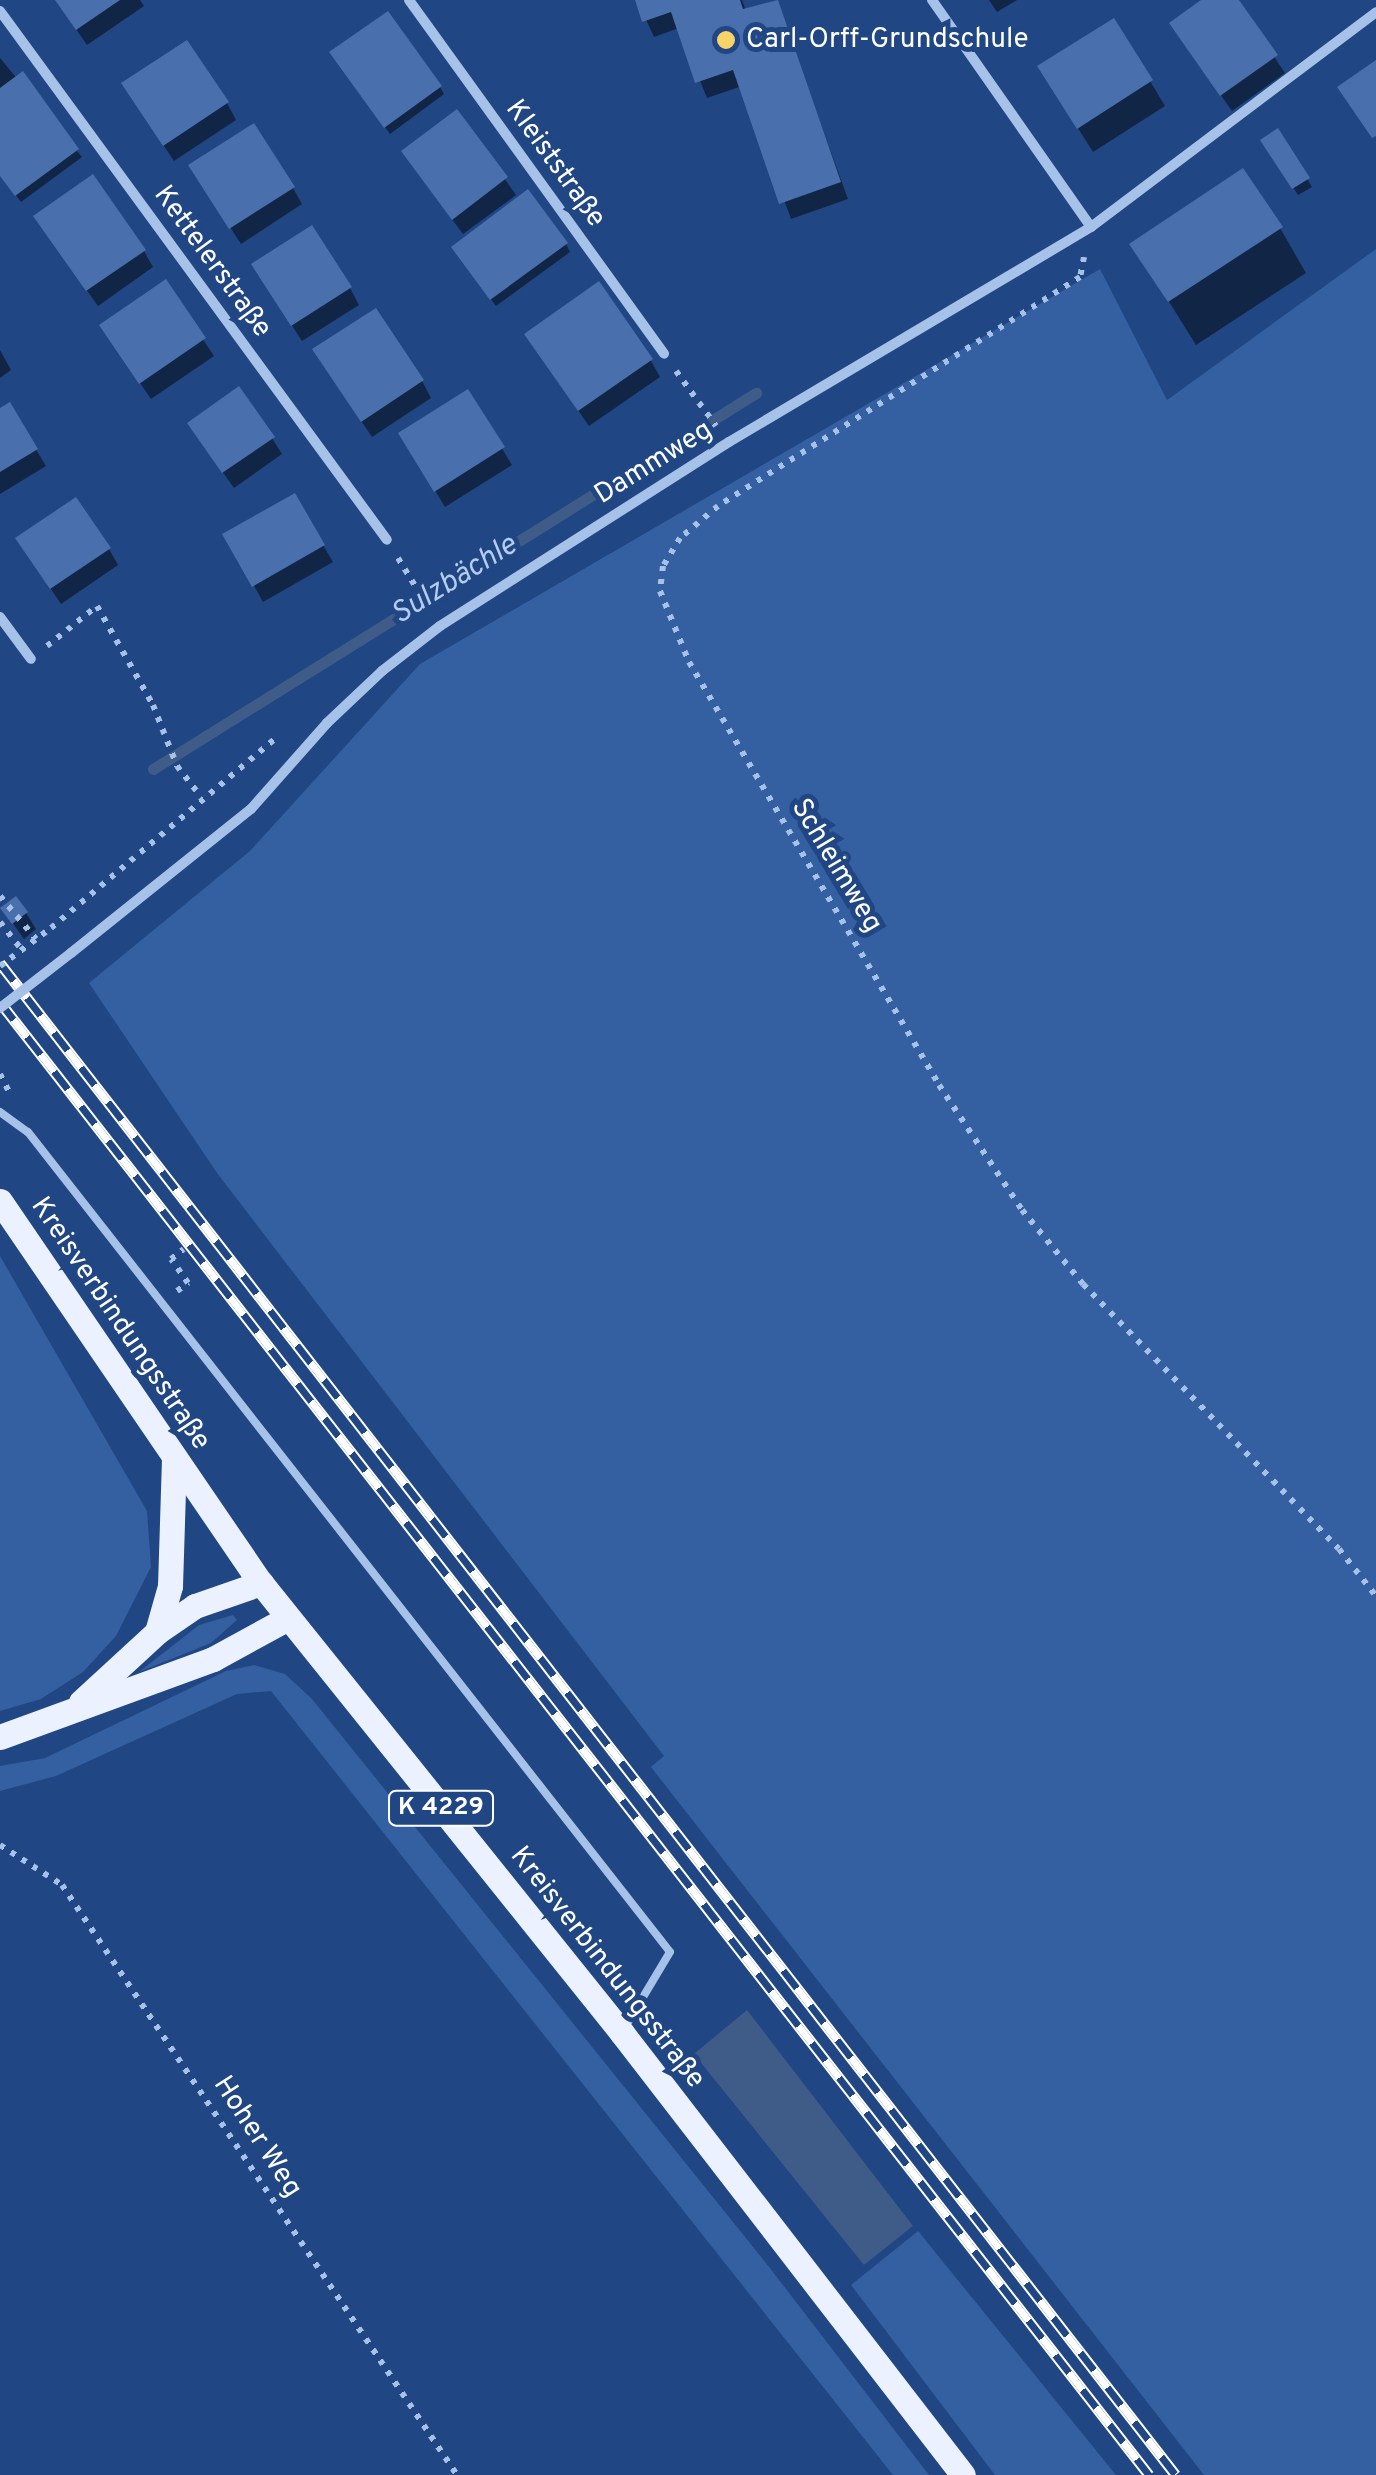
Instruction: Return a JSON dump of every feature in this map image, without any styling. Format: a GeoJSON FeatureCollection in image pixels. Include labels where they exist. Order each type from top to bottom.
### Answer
{"type":"FeatureCollection","features":[{"type":"Feature","properties":{"kind":"main road","name":"Kreisverbindungsstraße"},"geometry":{"type":"LineString","coordinates":[[0,1201],[261,1583],[622,2032],[963,2475]]}},
{"type":"Feature","properties":{"kind":"main road"},"geometry":{"type":"LineString","coordinates":[[157,1632],[170,1586],[174,1457]]}},
{"type":"Feature","properties":{"kind":"main road"},"geometry":{"type":"LineString","coordinates":[[69,1713],[157,1632],[215,1597],[261,1583]]}},
{"type":"Feature","properties":{"kind":"main road"},"geometry":{"type":"LineString","coordinates":[[0,1737],[213,1659],[288,1618]]}},
{"type":"Feature","properties":{"kind":"street","name":"Kleiststraße"},"geometry":{"type":"LineString","coordinates":[[409,0],[664,354]]}},
{"type":"Feature","properties":{"kind":"street"},"geometry":{"type":"LineString","coordinates":[[932,0],[1091,226]]}},
{"type":"Feature","properties":{"kind":"street","name":"Kettelerstraße"},"geometry":{"type":"LineString","coordinates":[[0,12],[387,540]]}},
{"type":"Feature","properties":{"kind":"street","name":"Dammweg"},"geometry":{"type":"LineString","coordinates":[[0,1008],[251,809],[327,723],[382,671],[440,626],[729,442],[1091,226],[1376,12]]}},
{"type":"Feature","properties":{"kind":"street"},"geometry":{"type":"LineString","coordinates":[[0,617],[30,659]]}},
{"type":"Feature","properties":{"kind":"lane"},"geometry":{"type":"LineString","coordinates":[[0,1112],[28,1132],[670,1952],[622,2032]]}},
{"type":"Feature","properties":{"kind":"path","name":"Schleimweg"},"geometry":{"type":"LineString","coordinates":[[1091,226],[1080,278],[718,506],[680,538],[663,566],[660,591],[699,679],[939,1085],[1022,1210],[1083,1284],[1339,1549],[1376,1596]]}},
{"type":"Feature","properties":{"kind":"path"},"geometry":{"type":"LineString","coordinates":[[664,354],[709,415]]}},
{"type":"Feature","properties":{"kind":"path"},"geometry":{"type":"LineString","coordinates":[[387,540],[428,606]]}},
{"type":"Feature","properties":{"kind":"path"},"geometry":{"type":"LineString","coordinates":[[0,966],[51,928],[201,797],[176,766],[153,704],[98,606],[30,659]]}},
{"type":"Feature","properties":{"kind":"path"},"geometry":{"type":"LineString","coordinates":[[0,896],[36,938]]}},
{"type":"Feature","properties":{"kind":"path"},"geometry":{"type":"LineString","coordinates":[[0,922],[22,950]]}},
{"type":"Feature","properties":{"kind":"path"},"geometry":{"type":"LineString","coordinates":[[179,1289],[188,1283],[171,1259],[184,1249]]}},
{"type":"Feature","properties":{"kind":"path","name":"Hoher Weg"},"geometry":{"type":"LineString","coordinates":[[0,1846],[62,1885],[457,2475]]}},
{"type":"Feature","properties":{"kind":"shaded area"},"geometry":{"type":"Polygon","coordinates":[[[1376,249],[1376,2475],[1204,2475],[651,1767],[664,1756],[217,1173],[89,983],[250,851],[420,664],[1100,269],[1167,400],[1376,249]]]}},
{"type":"Feature","properties":{"kind":"shaded area"},"geometry":{"type":"Polygon","coordinates":[[[0,1256],[147,1511],[151,1567],[116,1636],[83,1672],[41,1699],[0,1711],[0,1256]]]}},
{"type":"Feature","properties":{"kind":"shaded area"},"geometry":{"type":"Polygon","coordinates":[[[233,1615],[237,1620],[211,1643],[139,1672],[199,1625],[233,1615]]]}},
{"type":"Feature","properties":{"kind":"shaded area"},"geometry":{"type":"Polygon","coordinates":[[[254,1665],[285,1674],[312,1699],[766,2263],[929,2475],[893,2475],[271,1691],[237,1694],[56,1776],[0,1791],[0,1766],[45,1758],[226,1671],[254,1665]]]}},
{"type":"Feature","properties":{"kind":"shaded area"},"geometry":{"type":"Polygon","coordinates":[[[747,2010],[913,2226],[864,2265],[694,2054],[747,2010]]]}},
{"type":"Feature","properties":{"kind":"shaded area"},"geometry":{"type":"Polygon","coordinates":[[[918,2231],[1116,2475],[995,2475],[851,2285],[918,2231]]]}},
{"type":"Feature","properties":{"kind":"building"},"geometry":{"type":"Polygon","coordinates":[[[55,0],[120,0],[76,30],[55,0]]]}},
{"type":"Feature","properties":{"kind":"building"},"geometry":{"type":"Polygon","coordinates":[[[635,0],[740,0],[743,9],[778,0],[841,182],[779,204],[733,70],[695,83],[671,12],[642,22],[635,0]]]}},
{"type":"Feature","properties":{"kind":"building"},"geometry":{"type":"Polygon","coordinates":[[[1201,0],[1239,0],[1278,55],[1220,96],[1169,23],[1201,0]]]}},
{"type":"Feature","properties":{"kind":"building"},"geometry":{"type":"Polygon","coordinates":[[[388,11],[442,86],[384,128],[329,52],[388,11]]]}},
{"type":"Feature","properties":{"kind":"building"},"geometry":{"type":"Polygon","coordinates":[[[1114,18],[1153,80],[1077,129],[1037,66],[1114,18]]]}},
{"type":"Feature","properties":{"kind":"building"},"geometry":{"type":"Polygon","coordinates":[[[187,40],[229,102],[163,146],[121,83],[187,40]]]}},
{"type":"Feature","properties":{"kind":"building"},"geometry":{"type":"Polygon","coordinates":[[[1376,60],[1376,136],[1372,138],[1337,87],[1376,60]]]}},
{"type":"Feature","properties":{"kind":"building"},"geometry":{"type":"Polygon","coordinates":[[[23,71],[79,149],[15,196],[0,176],[0,88],[23,71]]]}},
{"type":"Feature","properties":{"kind":"building"},"geometry":{"type":"Polygon","coordinates":[[[457,109],[508,177],[452,220],[401,151],[457,109]]]}},
{"type":"Feature","properties":{"kind":"building"},"geometry":{"type":"Polygon","coordinates":[[[254,123],[295,187],[229,229],[188,165],[254,123]]]}},
{"type":"Feature","properties":{"kind":"building"},"geometry":{"type":"Polygon","coordinates":[[[1278,128],[1310,178],[1292,189],[1260,140],[1278,128]]]}},
{"type":"Feature","properties":{"kind":"building"},"geometry":{"type":"Polygon","coordinates":[[[1243,168],[1283,227],[1168,302],[1129,244],[1243,168]]]}},
{"type":"Feature","properties":{"kind":"building"},"geometry":{"type":"Polygon","coordinates":[[[93,174],[146,250],[86,291],[33,216],[93,174]]]}},
{"type":"Feature","properties":{"kind":"building"},"geometry":{"type":"Polygon","coordinates":[[[528,189],[568,243],[490,300],[451,247],[528,189]]]}},
{"type":"Feature","properties":{"kind":"building"},"geometry":{"type":"Polygon","coordinates":[[[312,225],[352,287],[291,326],[251,264],[312,225]]]}},
{"type":"Feature","properties":{"kind":"building"},"geometry":{"type":"Polygon","coordinates":[[[166,279],[206,338],[139,384],[99,325],[166,279]]]}},
{"type":"Feature","properties":{"kind":"building"},"geometry":{"type":"Polygon","coordinates":[[[599,281],[653,359],[578,411],[524,334],[599,281]]]}},
{"type":"Feature","properties":{"kind":"building"},"geometry":{"type":"Polygon","coordinates":[[[376,308],[424,380],[361,422],[312,349],[376,308]]]}},
{"type":"Feature","properties":{"kind":"building"},"geometry":{"type":"Polygon","coordinates":[[[239,386],[275,437],[222,473],[187,423],[239,386]]]}},
{"type":"Feature","properties":{"kind":"building"},"geometry":{"type":"Polygon","coordinates":[[[468,389],[505,447],[434,492],[398,433],[468,389]]]}},
{"type":"Feature","properties":{"kind":"building"},"geometry":{"type":"Polygon","coordinates":[[[10,402],[38,449],[0,472],[0,408],[10,402]]]}},
{"type":"Feature","properties":{"kind":"building"},"geometry":{"type":"Polygon","coordinates":[[[295,493],[325,545],[252,587],[222,534],[295,493]]]}},
{"type":"Feature","properties":{"kind":"building"},"geometry":{"type":"Polygon","coordinates":[[[76,497],[111,548],[50,589],[15,538],[76,497]]]}},
{"type":"Feature","properties":{"kind":"building"},"geometry":{"type":"Polygon","coordinates":[[[16,896],[28,912],[12,924],[0,908],[16,896]]]}},
{"type":"Feature","properties":{"kind":"waterway","name":"Sulzbächle"},"geometry":{"type":"LineString","coordinates":[[153,769],[756,393]]}},
{"type":"Feature","properties":{"kind":"railway"},"geometry":{"type":"LineString","coordinates":[[0,963],[1176,2475]]}},
{"type":"Feature","properties":{"kind":"railway"},"geometry":{"type":"LineString","coordinates":[[0,1002],[1149,2475]]}},
{"type":"Feature","properties":{"kind":"place","name":"Carl-Orff-Grundschule"},"geometry":{"type":"Point","coordinates":[726,40]}}]}
